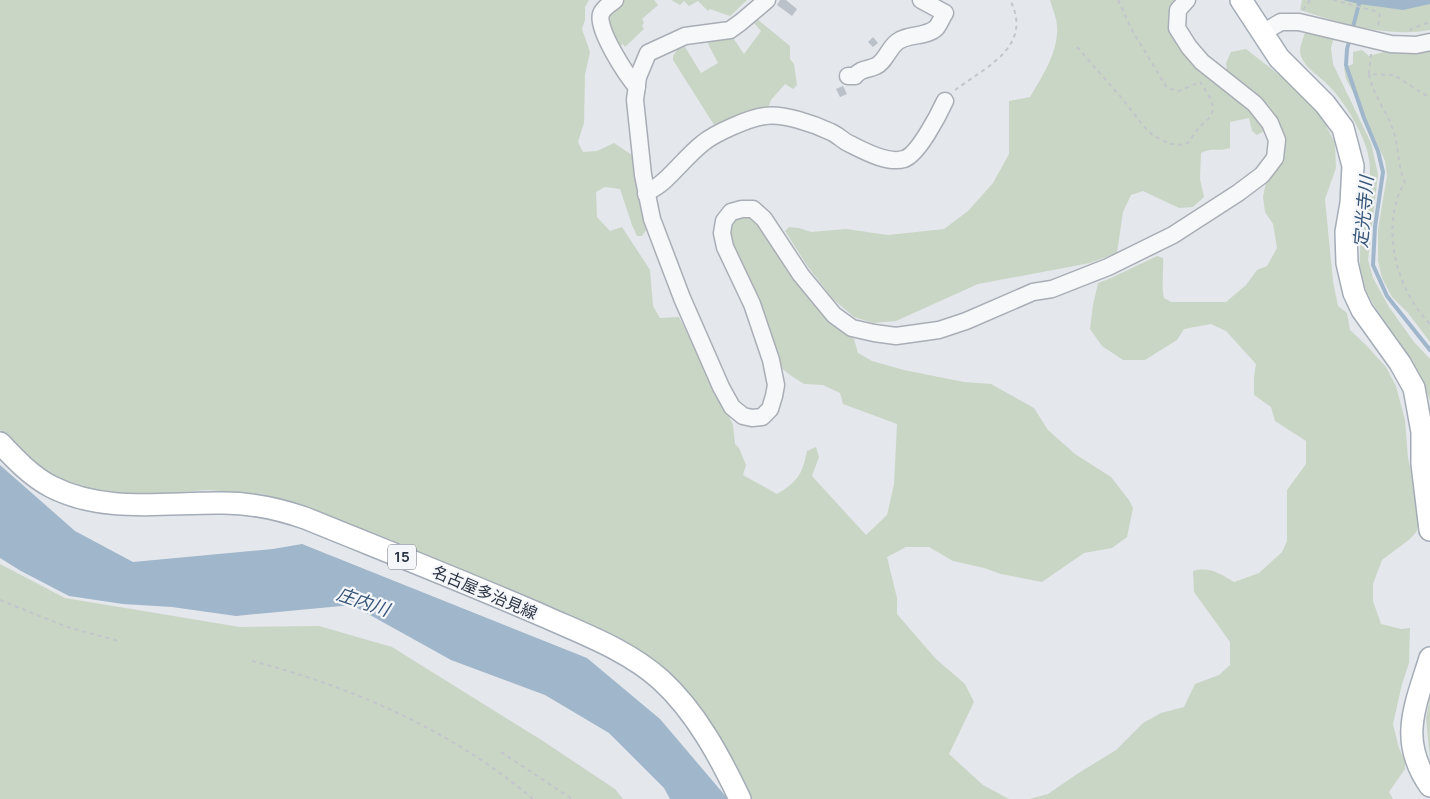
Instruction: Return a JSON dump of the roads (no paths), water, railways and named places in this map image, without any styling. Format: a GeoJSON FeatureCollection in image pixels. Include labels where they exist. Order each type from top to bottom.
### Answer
{"type":"FeatureCollection","features":[{"type":"Feature","properties":{"kind":"main road"},"geometry":{"type":"LineString","coordinates":[[1241,0],[1279,58],[1325,104],[1343,128],[1353,166],[1351,203],[1346,232],[1346,263],[1354,293],[1362,310],[1400,363],[1414,388],[1422,432],[1423,472],[1430,530]]}},
{"type":"Feature","properties":{"kind":"main road","name":"名古屋多治見線"},"geometry":{"type":"LineString","coordinates":[[0,443],[20,464],[50,486],[73,497],[98,503],[131,505],[225,502],[283,510],[446,575],[589,637],[628,657],[660,679],[682,702],[723,762],[740,799]]}},
{"type":"Feature","properties":{"kind":"main road"},"geometry":{"type":"LineString","coordinates":[[1430,658],[1414,712],[1411,735],[1412,750],[1417,766],[1430,786]]}},
{"type":"Feature","properties":{"kind":"street"},"geometry":{"type":"LineString","coordinates":[[614,0],[601,14],[601,27],[620,64],[637,87]]}},
{"type":"Feature","properties":{"kind":"street"},"geometry":{"type":"LineString","coordinates":[[848,76],[855,76],[858,71],[877,66],[891,47],[899,40],[912,35],[924,34],[936,28],[944,13],[921,0]]}},
{"type":"Feature","properties":{"kind":"street"},"geometry":{"type":"LineString","coordinates":[[766,1],[730,30],[685,36],[648,53],[638,77],[635,100],[646,194],[652,219],[679,290],[721,388],[732,407],[743,416],[752,418],[762,417],[770,409],[776,384],[771,360],[752,304],[725,247],[722,233],[724,221],[731,212],[753,209],[764,219],[800,275],[834,315],[852,328],[896,336],[939,330],[966,321],[1033,292],[1052,289],[1108,267],[1173,234],[1238,193],[1262,175],[1274,158],[1277,140],[1270,123],[1255,104],[1205,65],[1189,47],[1177,28],[1178,10],[1187,0]]}},
{"type":"Feature","properties":{"kind":"street"},"geometry":{"type":"LineString","coordinates":[[1262,33],[1281,22],[1299,22],[1372,37],[1392,44],[1416,45],[1430,42]]}},
{"type":"Feature","properties":{"kind":"street"},"geometry":{"type":"LineString","coordinates":[[646,194],[663,182],[703,142],[720,132],[766,116],[785,117],[810,124],[832,132],[849,144],[882,157],[896,160],[906,159],[914,152],[932,126],[945,101]]}},
{"type":"Feature","properties":{"kind":"water"},"geometry":{"type":"Polygon","coordinates":[[[1343,0],[1430,0],[1430,4],[1403,10],[1343,0]]]}},
{"type":"Feature","properties":{"kind":"water","name":"庄内川"},"geometry":{"type":"Polygon","coordinates":[[[0,465],[75,531],[133,562],[273,549],[302,544],[587,658],[660,719],[728,799],[670,799],[664,788],[609,733],[545,695],[451,660],[352,605],[236,616],[172,607],[123,604],[69,596],[0,558],[0,465]]]}},
{"type":"Feature","properties":{"kind":"waterway","name":"定光寺川"},"geometry":{"type":"LineString","coordinates":[[1352,31],[1360,0]]}},
{"type":"Feature","properties":{"kind":"waterway","name":"定光寺川"},"geometry":{"type":"LineString","coordinates":[[1350,38],[1346,65],[1364,118],[1378,151],[1383,172],[1375,227],[1373,265],[1387,296],[1430,350]]}}]}
